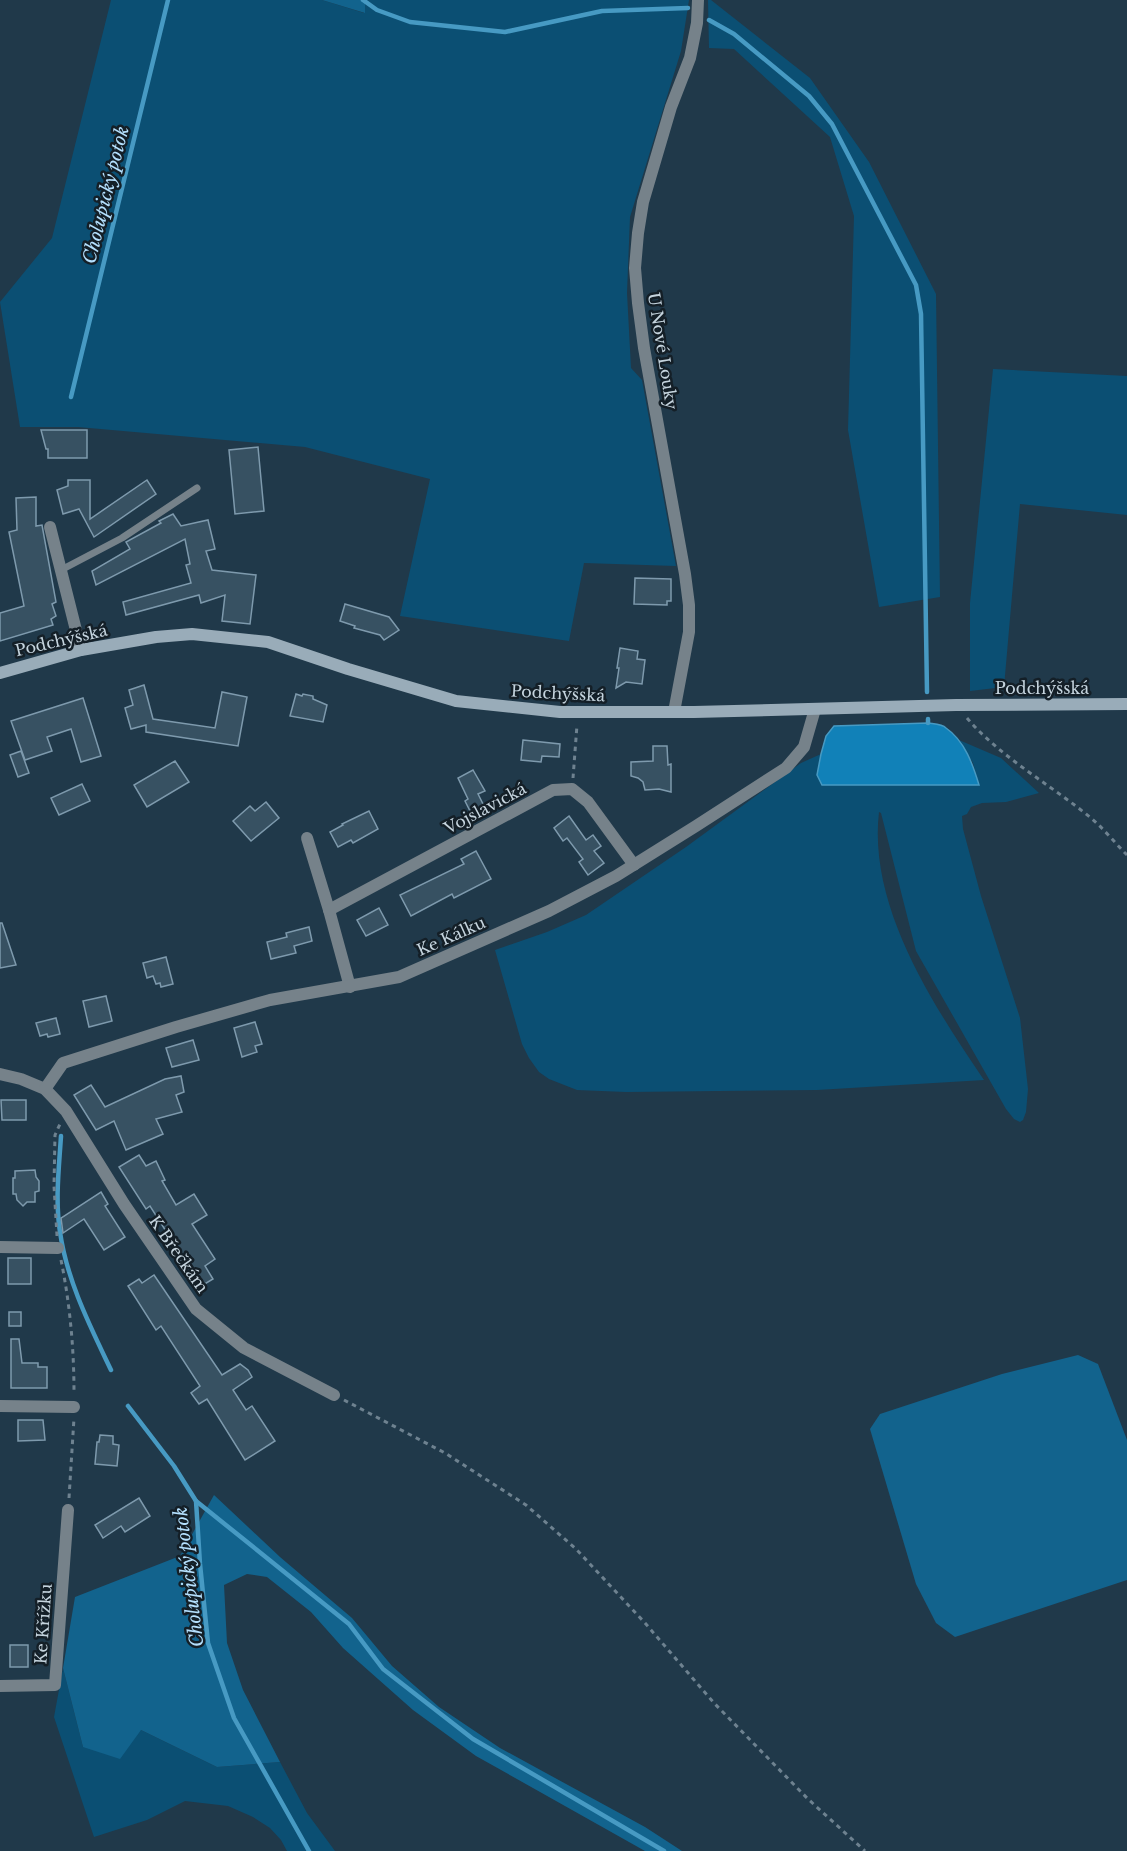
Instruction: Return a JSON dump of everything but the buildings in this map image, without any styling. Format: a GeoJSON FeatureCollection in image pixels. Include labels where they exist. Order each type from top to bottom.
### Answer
{"type":"FeatureCollection","features":[{"type":"Feature","properties":{"kind":"street","name":"U Nové Louky"},"geometry":{"type":"LineString","coordinates":[[674,712],[689,632],[689,605],[644,348],[635,268],[643,201],[671,107],[690,58],[697,23],[698,0]]}},
{"type":"Feature","properties":{"kind":"street"},"geometry":{"type":"LineString","coordinates":[[50,527],[81,650]]}},
{"type":"Feature","properties":{"kind":"street","name":"Podchýšská"},"geometry":{"type":"LineString","coordinates":[[0,673],[81,650],[156,637],[192,634],[268,642],[348,669],[456,701],[560,712],[1127,704]]}},
{"type":"Feature","properties":{"kind":"street","name":"Ke Kálku"},"geometry":{"type":"LineString","coordinates":[[45,1089],[63,1063],[270,1000],[399,977],[549,911],[634,865],[786,768],[804,747],[815,709]]}},
{"type":"Feature","properties":{"kind":"street"},"geometry":{"type":"LineString","coordinates":[[572,789],[588,802],[634,865]]}},
{"type":"Feature","properties":{"kind":"street","name":"Vojslavická"},"geometry":{"type":"LineString","coordinates":[[329,910],[553,790],[572,789]]}},
{"type":"Feature","properties":{"kind":"street"},"geometry":{"type":"LineString","coordinates":[[307,838],[350,987]]}},
{"type":"Feature","properties":{"kind":"street"},"geometry":{"type":"LineString","coordinates":[[0,1074],[21,1079],[45,1089],[66,1111]]}},
{"type":"Feature","properties":{"kind":"street","name":"K Břečkám"},"geometry":{"type":"LineString","coordinates":[[66,1111],[124,1204],[196,1309],[244,1348],[334,1395]]}},
{"type":"Feature","properties":{"kind":"street"},"geometry":{"type":"LineString","coordinates":[[0,1247],[58,1248]]}},
{"type":"Feature","properties":{"kind":"street"},"geometry":{"type":"LineString","coordinates":[[0,1406],[75,1407]]}},
{"type":"Feature","properties":{"kind":"street","name":"Ke Křížku"},"geometry":{"type":"LineString","coordinates":[[0,1686],[55,1685],[68,1510]]}},
{"type":"Feature","properties":{"kind":"lane"},"geometry":{"type":"LineString","coordinates":[[61,570],[122,538],[197,488]]}},
{"type":"Feature","properties":{"kind":"path"},"geometry":{"type":"LineString","coordinates":[[956,705],[976,729],[1092,819],[1127,855]]}},
{"type":"Feature","properties":{"kind":"path"},"geometry":{"type":"LineString","coordinates":[[572,789],[578,712]]}},
{"type":"Feature","properties":{"kind":"path"},"geometry":{"type":"LineString","coordinates":[[66,1111],[55,1135],[54,1186],[55,1224],[67,1290],[74,1366],[75,1407],[68,1510]]}},
{"type":"Feature","properties":{"kind":"path"},"geometry":{"type":"LineString","coordinates":[[334,1395],[445,1453],[526,1505],[576,1549],[645,1623],[714,1703],[808,1799],[865,1851]]}},
{"type":"Feature","properties":{"kind":"shaded area"},"geometry":{"type":"Polygon","coordinates":[[[111,0],[322,0],[364,13],[365,0],[689,0],[681,51],[630,217],[627,293],[631,368],[642,380],[676,566],[584,563],[569,641],[400,616],[430,479],[305,447],[78,427],[20,427],[0,302],[52,238],[111,0]]]}},
{"type":"Feature","properties":{"kind":"shaded area"},"geometry":{"type":"Polygon","coordinates":[[[322,0],[365,0],[365,13],[322,0]]]}},
{"type":"Feature","properties":{"kind":"shaded area"},"geometry":{"type":"Polygon","coordinates":[[[708,0],[711,0],[810,78],[869,162],[936,294],[940,597],[879,607],[848,430],[854,216],[830,137],[734,49],[709,48],[708,0]]]}},
{"type":"Feature","properties":{"kind":"shaded area"},"geometry":{"type":"Polygon","coordinates":[[[993,369],[1127,376],[1127,515],[1020,504],[1004,687],[970,691],[970,603],[993,369]]]}},
{"type":"Feature","properties":{"kind":"shaded area"},"geometry":{"type":"Polygon","coordinates":[[[938,724],[953,733],[971,762],[979,785],[822,785],[817,775],[821,754],[826,736],[834,726],[938,724]]]}},
{"type":"Feature","properties":{"kind":"shaded area"},"geometry":{"type":"Polygon","coordinates":[[[959,740],[1001,758],[1039,793],[1006,802],[982,803],[971,807],[967,814],[962,816],[963,829],[981,896],[1020,1018],[1028,1089],[1023,1120],[1020,1122],[1014,1119],[1006,1109],[916,951],[879,812],[878,847],[884,883],[894,918],[925,987],[984,1080],[817,1090],[626,1092],[577,1090],[549,1079],[539,1072],[522,1044],[495,950],[547,932],[586,915],[686,847],[801,763],[821,754],[817,775],[822,785],[979,785],[973,763],[959,740]]]}},
{"type":"Feature","properties":{"kind":"shaded area"},"geometry":{"type":"Polygon","coordinates":[[[1078,1355],[1098,1364],[1127,1440],[1127,1580],[955,1637],[936,1623],[916,1584],[870,1429],[880,1414],[1002,1374],[1078,1355]]]}},
{"type":"Feature","properties":{"kind":"shaded area"},"geometry":{"type":"Polygon","coordinates":[[[214,1495],[280,1557],[352,1618],[392,1666],[439,1707],[500,1748],[645,1827],[682,1851],[645,1851],[476,1756],[413,1710],[343,1648],[311,1612],[267,1577],[247,1574],[224,1585],[227,1643],[243,1690],[280,1762],[217,1767],[141,1730],[120,1759],[83,1747],[63,1668],[75,1597],[180,1556],[214,1495]]]}},
{"type":"Feature","properties":{"kind":"shaded area"},"geometry":{"type":"Polygon","coordinates":[[[63,1668],[83,1747],[141,1730],[217,1767],[280,1762],[307,1813],[335,1851],[287,1851],[270,1828],[253,1817],[228,1806],[185,1801],[147,1820],[94,1837],[54,1717],[63,1668]]]}},
{"type":"Feature","properties":{"kind":"waterway","name":"Cholupický potok"},"geometry":{"type":"LineString","coordinates":[[71,397],[168,0]]}},
{"type":"Feature","properties":{"kind":"waterway"},"geometry":{"type":"LineString","coordinates":[[363,0],[377,10],[410,22],[505,32],[602,11],[688,8]]}},
{"type":"Feature","properties":{"kind":"waterway"},"geometry":{"type":"LineString","coordinates":[[709,20],[734,34],[809,96],[832,124],[916,285],[921,314],[927,692]]}},
{"type":"Feature","properties":{"kind":"waterway","name":"Cholupický potok"},"geometry":{"type":"LineString","coordinates":[[61,1136],[58,1208],[63,1250],[80,1303],[111,1370]]}},
{"type":"Feature","properties":{"kind":"waterway","name":"Cholupický potok"},"geometry":{"type":"LineString","coordinates":[[128,1406],[174,1466],[196,1501],[208,1643],[234,1718],[309,1851]]}},
{"type":"Feature","properties":{"kind":"waterway"},"geometry":{"type":"LineString","coordinates":[[196,1501],[349,1624],[383,1669],[473,1739],[664,1851]]}}]}
